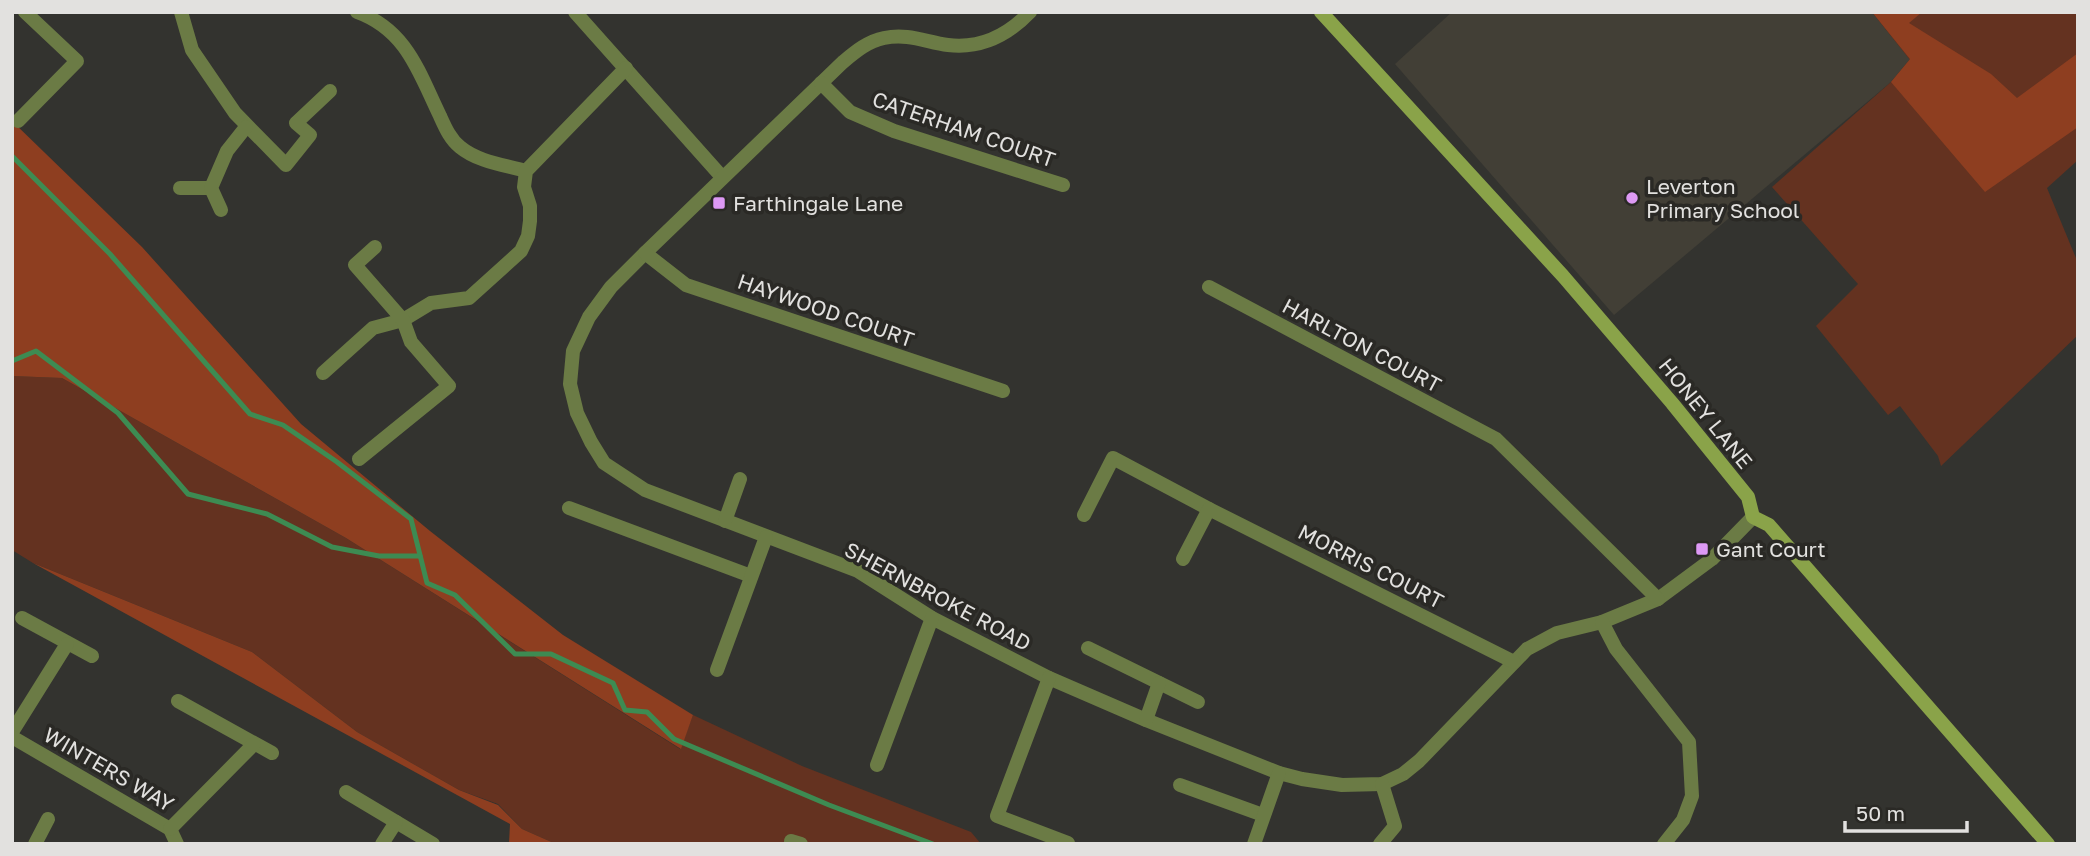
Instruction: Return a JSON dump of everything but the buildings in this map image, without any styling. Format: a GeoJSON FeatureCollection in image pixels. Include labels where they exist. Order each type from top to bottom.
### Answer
{"type":"FeatureCollection","features":[{"type":"Feature","properties":{"kind":"street"},"geometry":{"type":"LineString","coordinates":[[181,12],[192,50],[246,127],[286,165],[310,135],[296,123],[330,91]]}},
{"type":"Feature","properties":{"kind":"street"},"geometry":{"type":"LineString","coordinates":[[575,12],[722,177]]}},
{"type":"Feature","properties":{"kind":"street","name":"SHERNBROKE ROAD"},"geometry":{"type":"LineString","coordinates":[[1030,12],[1001,37],[975,45],[948,45],[910,36],[883,38],[861,47],[722,177],[611,287],[589,317],[573,351],[570,384],[577,413],[604,463],[645,490],[858,571],[932,618],[1049,678],[1279,773],[1342,785],[1382,784],[1403,774],[1419,761],[1527,649],[1557,633],[1602,622],[1658,599],[1712,559],[1753,517]]}},
{"type":"Feature","properties":{"kind":"street","name":"HONEY LANE"},"geometry":{"type":"LineString","coordinates":[[1321,12],[1556,268],[1672,403],[1748,497],[1753,517],[1769,525],[2048,844]]}},
{"type":"Feature","properties":{"kind":"street"},"geometry":{"type":"LineString","coordinates":[[359,13],[392,34],[406,49],[422,74],[447,131],[461,148],[476,156],[526,172]]}},
{"type":"Feature","properties":{"kind":"street"},"geometry":{"type":"LineString","coordinates":[[18,121],[77,61],[34,15]]}},
{"type":"Feature","properties":{"kind":"street"},"geometry":{"type":"LineString","coordinates":[[323,373],[373,328],[403,320],[431,303],[469,298],[521,251],[528,236],[530,221],[530,206],[524,187],[526,172],[626,68]]}},
{"type":"Feature","properties":{"kind":"street","name":"CATERHAM COURT"},"geometry":{"type":"LineString","coordinates":[[821,83],[850,112],[894,131],[1063,185]]}},
{"type":"Feature","properties":{"kind":"street"},"geometry":{"type":"LineString","coordinates":[[221,210],[211,188],[228,151],[246,127]]}},
{"type":"Feature","properties":{"kind":"street"},"geometry":{"type":"LineString","coordinates":[[180,188],[211,188]]}},
{"type":"Feature","properties":{"kind":"street"},"geometry":{"type":"LineString","coordinates":[[359,459],[449,386],[411,342],[403,320],[355,265],[375,247]]}},
{"type":"Feature","properties":{"kind":"street","name":"HAYWOOD COURT"},"geometry":{"type":"LineString","coordinates":[[645,253],[686,285],[1003,391]]}},
{"type":"Feature","properties":{"kind":"street","name":"HARLTON COURT"},"geometry":{"type":"LineString","coordinates":[[1209,287],[1496,439],[1658,599]]}},
{"type":"Feature","properties":{"kind":"street","name":"MORRIS COURT"},"geometry":{"type":"LineString","coordinates":[[1084,515],[1113,458],[1514,662]]}},
{"type":"Feature","properties":{"kind":"street"},"geometry":{"type":"LineString","coordinates":[[725,521],[740,479]]}},
{"type":"Feature","properties":{"kind":"street"},"geometry":{"type":"LineString","coordinates":[[569,508],[751,576]]}},
{"type":"Feature","properties":{"kind":"street"},"geometry":{"type":"LineString","coordinates":[[1183,559],[1209,509]]}},
{"type":"Feature","properties":{"kind":"street"},"geometry":{"type":"LineString","coordinates":[[718,670],[766,537]]}},
{"type":"Feature","properties":{"kind":"street"},"geometry":{"type":"LineString","coordinates":[[22,618],[92,656]]}},
{"type":"Feature","properties":{"kind":"street"},"geometry":{"type":"LineString","coordinates":[[877,765],[932,618]]}},
{"type":"Feature","properties":{"kind":"street"},"geometry":{"type":"LineString","coordinates":[[1602,622],[1616,649],[1689,741],[1692,796],[1683,820],[1664,844]]}},
{"type":"Feature","properties":{"kind":"street"},"geometry":{"type":"LineString","coordinates":[[12,734],[67,644]]}},
{"type":"Feature","properties":{"kind":"street"},"geometry":{"type":"LineString","coordinates":[[1088,648],[1198,702]]}},
{"type":"Feature","properties":{"kind":"street"},"geometry":{"type":"LineString","coordinates":[[1049,678],[997,817],[1068,843]]}},
{"type":"Feature","properties":{"kind":"street"},"geometry":{"type":"LineString","coordinates":[[1146,720],[1159,683]]}},
{"type":"Feature","properties":{"kind":"street"},"geometry":{"type":"LineString","coordinates":[[178,701],[272,753]]}},
{"type":"Feature","properties":{"kind":"street","name":"WINTERS WAY"},"geometry":{"type":"LineString","coordinates":[[12,734],[170,830],[177,844]]}},
{"type":"Feature","properties":{"kind":"street"},"geometry":{"type":"LineString","coordinates":[[170,830],[254,744]]}},
{"type":"Feature","properties":{"kind":"street"},"geometry":{"type":"LineString","coordinates":[[1254,844],[1279,773]]}},
{"type":"Feature","properties":{"kind":"street"},"geometry":{"type":"LineString","coordinates":[[1380,844],[1395,826],[1382,784]]}},
{"type":"Feature","properties":{"kind":"street"},"geometry":{"type":"LineString","coordinates":[[1180,785],[1263,815]]}},
{"type":"Feature","properties":{"kind":"street"},"geometry":{"type":"LineString","coordinates":[[346,792],[433,844]]}},
{"type":"Feature","properties":{"kind":"street"},"geometry":{"type":"LineString","coordinates":[[35,844],[48,819]]}},
{"type":"Feature","properties":{"kind":"street"},"geometry":{"type":"LineString","coordinates":[[382,844],[396,822]]}},
{"type":"Feature","properties":{"kind":"shaded area","name":"Leverton Primary School"},"geometry":{"type":"Polygon","coordinates":[[[1452,12],[1872,12],[1910,59],[1891,82],[1614,315],[1395,64],[1452,12]]]}},
{"type":"Feature","properties":{"kind":"shaded area"},"geometry":{"type":"Polygon","coordinates":[[[1872,12],[2078,12],[2078,160],[2047,188],[2078,263],[2078,335],[1941,466],[1938,456],[1900,406],[1888,415],[1816,326],[1858,284],[1772,187],[1891,82],[1910,60],[1872,12]]]}},
{"type":"Feature","properties":{"kind":"shaded area"},"geometry":{"type":"Polygon","coordinates":[[[1872,12],[1922,12],[1909,23],[1991,74],[2017,98],[2078,53],[2078,127],[1985,192],[1891,82],[1910,59],[1872,12]]]}},
{"type":"Feature","properties":{"kind":"shaded area"},"geometry":{"type":"Polygon","coordinates":[[[12,121],[142,247],[301,424],[430,531],[563,635],[693,715],[681,749],[346,538],[62,378],[12,376],[12,121]]]}},
{"type":"Feature","properties":{"kind":"shaded area"},"geometry":{"type":"Polygon","coordinates":[[[12,376],[62,378],[346,538],[680,749],[693,715],[802,766],[971,832],[981,844],[556,844],[522,829],[498,804],[459,790],[357,732],[252,652],[33,563],[12,550],[12,376]]]}},
{"type":"Feature","properties":{"kind":"shaded area"},"geometry":{"type":"Polygon","coordinates":[[[33,563],[252,652],[357,732],[459,790],[498,805],[522,829],[556,844],[509,844],[510,824],[33,563]]]}},
{"type":"Feature","properties":{"kind":"waterway"},"geometry":{"type":"LineString","coordinates":[[12,156],[110,254],[250,414],[283,425],[337,462],[411,519],[427,583],[455,595],[515,654],[551,654],[613,683],[625,710],[647,712],[674,739],[829,805],[933,844]]}},
{"type":"Feature","properties":{"kind":"waterway"},"geometry":{"type":"LineString","coordinates":[[12,361],[36,351],[118,413],[188,494],[267,514],[332,547],[379,556],[420,556]]}},
{"type":"Feature","properties":{"kind":"place","name":"Leverton Primary School"},"geometry":{"type":"Point","coordinates":[1632,198]}},
{"type":"Feature","properties":{"kind":"place","name":"Farthingale Lane"},"geometry":{"type":"Point","coordinates":[719,203]}},
{"type":"Feature","properties":{"kind":"place","name":"Gant Court"},"geometry":{"type":"Point","coordinates":[1702,549]}}]}
